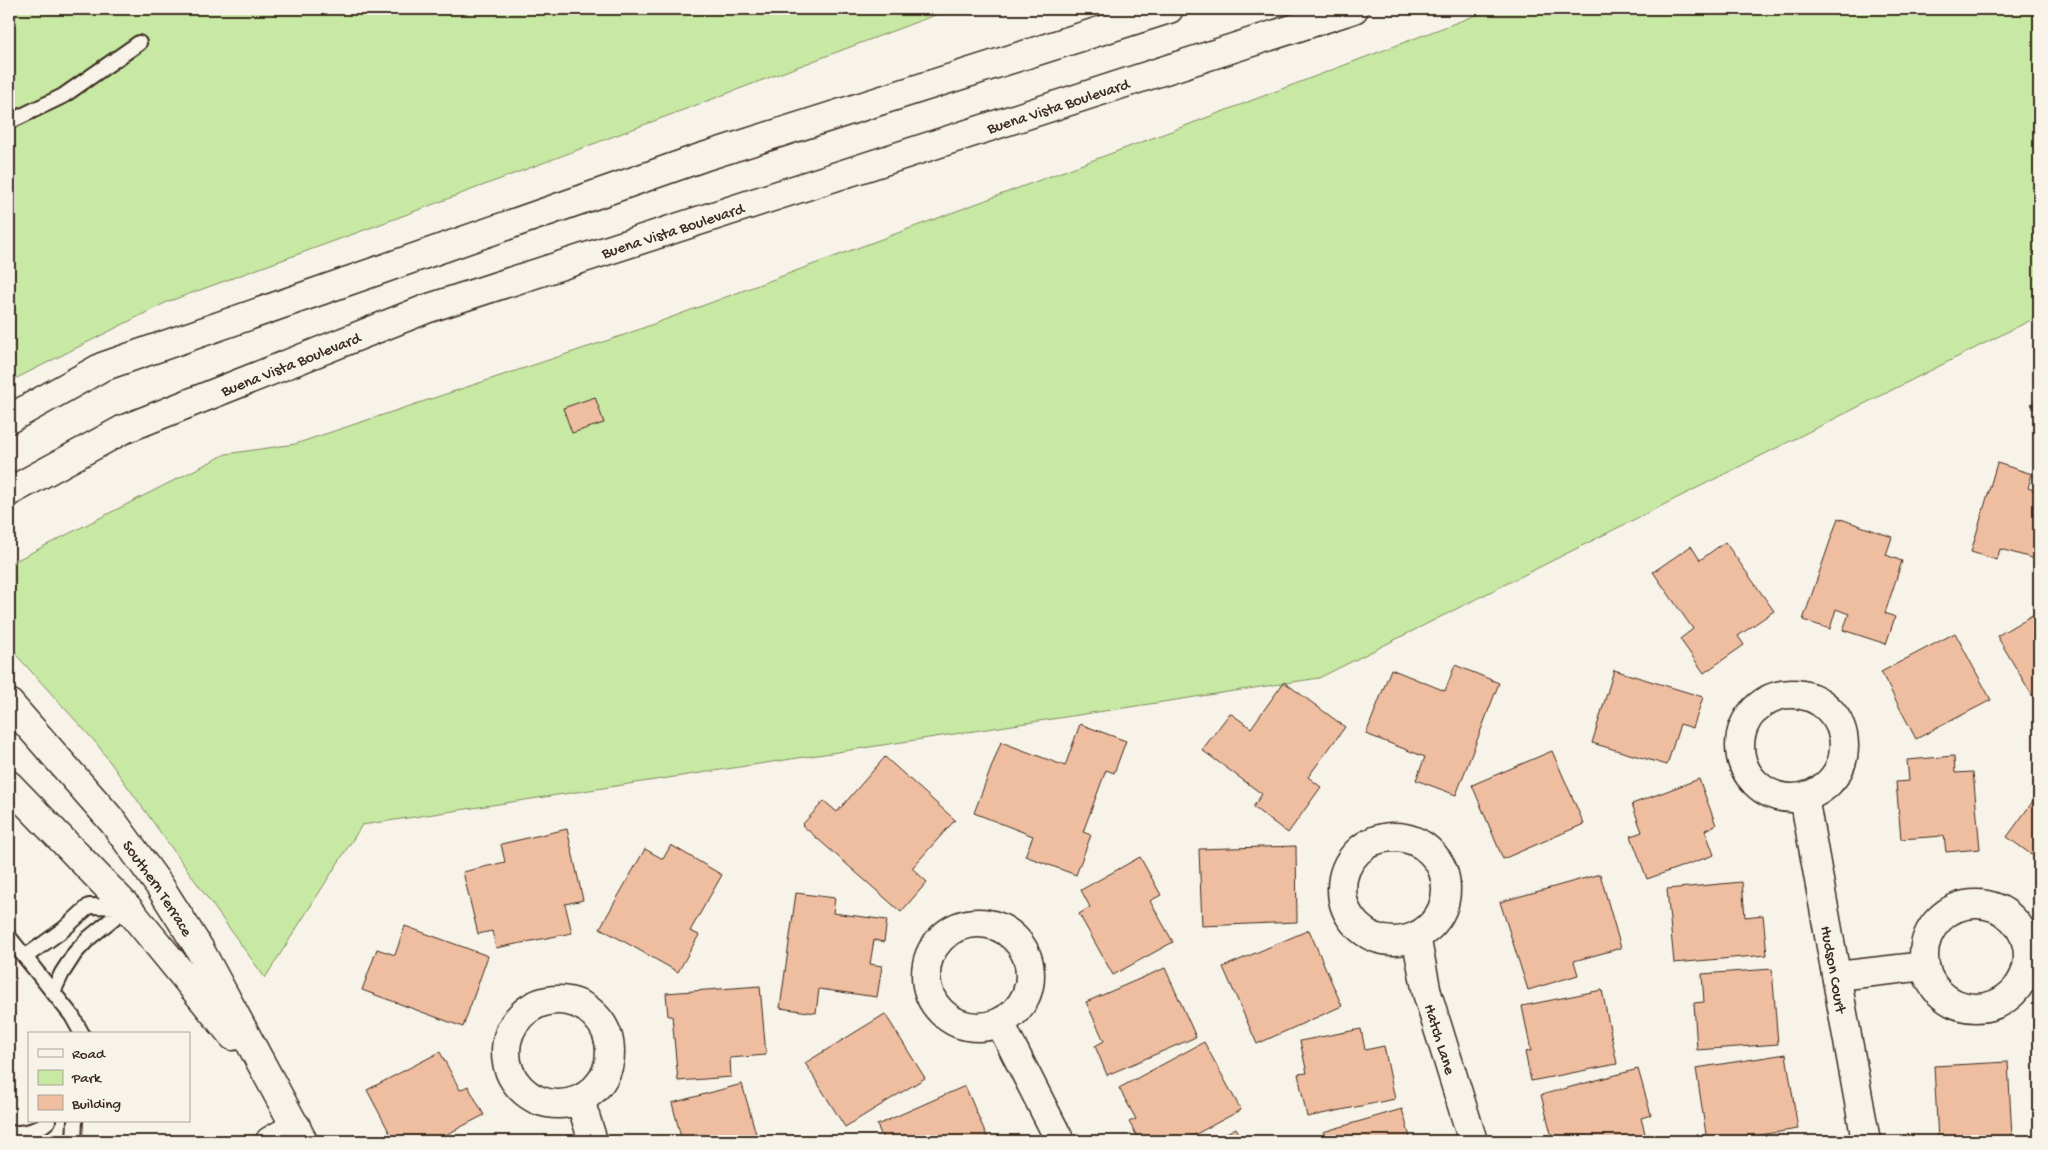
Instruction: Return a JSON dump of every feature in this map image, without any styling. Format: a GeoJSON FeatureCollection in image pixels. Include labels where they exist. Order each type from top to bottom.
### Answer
{"type":"FeatureCollection","features":[{"type":"Feature","properties":{"kind":"main road"},"geometry":{"type":"LineString","coordinates":[[9,419],[102,367],[703,158],[1169,9]]}},
{"type":"Feature","properties":{"kind":"main road","name":"Buena Vista Boulevard"},"geometry":{"type":"LineString","coordinates":[[9,492],[122,430],[426,309],[1354,9]]}},
{"type":"Feature","properties":{"kind":"main road","name":"Southern Terrace"},"geometry":{"type":"LineString","coordinates":[[9,703],[114,823],[159,885],[199,948],[300,1134]]}},
{"type":"Feature","properties":{"kind":"main road","name":"Southern Terrace"},"geometry":{"type":"LineString","coordinates":[[9,784],[127,907],[277,1091]]}},
{"type":"Feature","properties":{"kind":"main road","name":"Hudson Court"},"geometry":{"type":"LineString","coordinates":[[1804,797],[1866,1141]]}},
{"type":"Feature","properties":{"kind":"main road"},"geometry":{"type":"LineString","coordinates":[[127,907],[159,885]]}},
{"type":"Feature","properties":{"kind":"main road","name":"Hatch Lane"},"geometry":{"type":"LineString","coordinates":[[1416,936],[1427,992],[1473,1141]]}},
{"type":"Feature","properties":{"kind":"main road"},"geometry":{"type":"LineString","coordinates":[[1837,976],[1925,966]]}},
{"type":"Feature","properties":{"kind":"main road"},"geometry":{"type":"LineString","coordinates":[[1000,1023],[1060,1141]]}},
{"type":"Feature","properties":{"kind":"main road"},"geometry":{"type":"LineString","coordinates":[[580,1100],[593,1141]]}},
{"type":"Feature","properties":{"kind":"main road"},"geometry":{"type":"LineString","coordinates":[[270,1141],[300,1134]]}},
{"type":"Feature","properties":{"kind":"lane"},"geometry":{"type":"LineString","coordinates":[[9,122],[63,96],[139,43]]}},
{"type":"Feature","properties":{"kind":"lane"},"geometry":{"type":"LineString","coordinates":[[25,957],[64,929],[89,906],[127,907]]}},
{"type":"Feature","properties":{"kind":"lane"},"geometry":{"type":"LineString","coordinates":[[53,992],[62,973],[89,938],[105,927],[127,907]]}},
{"type":"Feature","properties":{"kind":"lane"},"geometry":{"type":"LineString","coordinates":[[9,937],[72,1016],[81,1032]]}},
{"type":"Feature","properties":{"kind":"lane"},"geometry":{"type":"LineString","coordinates":[[9,1133],[20,1134],[42,1126],[47,1122]]}},
{"type":"Feature","properties":{"kind":"lane"},"geometry":{"type":"LineString","coordinates":[[74,1141],[75,1122]]}},
{"type":"Feature","properties":{"kind":"green space"},"geometry":{"type":"Polygon","coordinates":[[[9,9],[951,9],[389,221],[167,302],[9,382],[9,9]]]}},
{"type":"Feature","properties":{"kind":"green space"},"geometry":{"type":"Polygon","coordinates":[[[1492,9],[2039,9],[2039,316],[1319,678],[362,825],[265,978],[97,744],[9,647],[9,564],[226,454],[295,444],[624,335],[1492,9]]]}},
{"type":"Feature","properties":{"kind":"building"},"geometry":{"type":"Polygon","coordinates":[[[595,397],[604,423],[572,433],[563,408],[595,397]]]}},
{"type":"Feature","properties":{"kind":"building"},"geometry":{"type":"Polygon","coordinates":[[[2039,399],[2039,417],[2031,404],[2039,399]]]}},
{"type":"Feature","properties":{"kind":"building"},"geometry":{"type":"Polygon","coordinates":[[[1997,463],[2032,474],[2028,488],[2039,492],[2039,560],[2000,549],[1997,560],[1971,552],[1997,463]]]}},
{"type":"Feature","properties":{"kind":"building"},"geometry":{"type":"Polygon","coordinates":[[[1838,518],[1892,537],[1886,555],[1902,561],[1885,613],[1895,617],[1886,644],[1843,630],[1849,614],[1836,609],[1830,629],[1803,620],[1838,518]]]}},
{"type":"Feature","properties":{"kind":"building"},"geometry":{"type":"Polygon","coordinates":[[[1725,542],[1774,611],[1738,636],[1744,645],[1704,673],[1680,639],[1693,629],[1653,572],[1691,546],[1700,560],[1725,542]]]}},
{"type":"Feature","properties":{"kind":"building"},"geometry":{"type":"Polygon","coordinates":[[[2039,611],[2039,700],[2036,702],[1997,636],[2039,611]]]}},
{"type":"Feature","properties":{"kind":"building"},"geometry":{"type":"Polygon","coordinates":[[[1955,633],[1991,700],[1916,739],[1881,672],[1955,633]]]}},
{"type":"Feature","properties":{"kind":"building"},"geometry":{"type":"Polygon","coordinates":[[[1455,665],[1499,683],[1456,795],[1416,780],[1425,757],[1366,734],[1391,669],[1445,691],[1455,665]]]}},
{"type":"Feature","properties":{"kind":"building"},"geometry":{"type":"Polygon","coordinates":[[[1614,670],[1703,697],[1693,728],[1680,724],[1667,765],[1592,743],[1614,670]]]}},
{"type":"Feature","properties":{"kind":"building"},"geometry":{"type":"Polygon","coordinates":[[[1284,682],[1345,727],[1308,777],[1321,787],[1288,833],[1253,807],[1262,794],[1202,750],[1230,713],[1251,728],[1284,682]]]}},
{"type":"Feature","properties":{"kind":"building"},"geometry":{"type":"Polygon","coordinates":[[[1080,724],[1126,741],[1114,773],[1106,770],[1083,832],[1091,835],[1076,875],[1025,856],[1033,836],[974,813],[1001,742],[1065,766],[1080,724]]]}},
{"type":"Feature","properties":{"kind":"building"},"geometry":{"type":"Polygon","coordinates":[[[1552,751],[1584,824],[1503,859],[1472,785],[1552,751]]]}},
{"type":"Feature","properties":{"kind":"building"},"geometry":{"type":"Polygon","coordinates":[[[1954,756],[1955,773],[1973,772],[1980,849],[1946,852],[1944,836],[1901,839],[1896,782],[1909,781],[1907,760],[1954,756]]]}},
{"type":"Feature","properties":{"kind":"building"},"geometry":{"type":"Polygon","coordinates":[[[885,757],[955,820],[912,868],[927,882],[901,912],[802,825],[824,801],[837,812],[885,757]]]}},
{"type":"Feature","properties":{"kind":"building"},"geometry":{"type":"Polygon","coordinates":[[[1699,779],[1716,825],[1705,830],[1714,855],[1647,879],[1631,836],[1642,832],[1632,804],[1699,779]]]}},
{"type":"Feature","properties":{"kind":"building"},"geometry":{"type":"Polygon","coordinates":[[[2039,793],[2039,860],[2007,837],[2039,793]]]}},
{"type":"Feature","properties":{"kind":"building"},"geometry":{"type":"Polygon","coordinates":[[[567,829],[583,900],[565,904],[572,933],[496,948],[492,931],[478,934],[463,872],[505,862],[501,844],[567,829]]]}},
{"type":"Feature","properties":{"kind":"building"},"geometry":{"type":"Polygon","coordinates":[[[671,845],[722,875],[690,931],[699,935],[678,972],[600,928],[645,849],[663,859],[671,845]]]}},
{"type":"Feature","properties":{"kind":"building"},"geometry":{"type":"Polygon","coordinates":[[[1296,846],[1297,922],[1202,926],[1199,849],[1296,846]]]}},
{"type":"Feature","properties":{"kind":"building"},"geometry":{"type":"Polygon","coordinates":[[[1140,857],[1161,895],[1150,901],[1173,942],[1113,975],[1079,914],[1090,907],[1081,890],[1140,857]]]}},
{"type":"Feature","properties":{"kind":"building"},"geometry":{"type":"Polygon","coordinates":[[[1600,874],[1621,948],[1574,961],[1578,975],[1528,990],[1500,902],[1600,874]]]}},
{"type":"Feature","properties":{"kind":"building"},"geometry":{"type":"Polygon","coordinates":[[[1742,882],[1745,917],[1763,915],[1767,955],[1674,963],[1667,889],[1742,882]]]}},
{"type":"Feature","properties":{"kind":"building"},"geometry":{"type":"Polygon","coordinates":[[[796,893],[835,898],[833,913],[887,920],[884,942],[874,940],[870,964],[882,966],[877,997],[819,989],[816,1013],[780,1008],[796,893]]]}},
{"type":"Feature","properties":{"kind":"building"},"geometry":{"type":"Polygon","coordinates":[[[405,926],[488,956],[463,1027],[362,990],[377,949],[395,955],[405,926]]]}},
{"type":"Feature","properties":{"kind":"building"},"geometry":{"type":"Polygon","coordinates":[[[1309,930],[1342,1006],[1257,1044],[1223,967],[1309,930]]]}},
{"type":"Feature","properties":{"kind":"building"},"geometry":{"type":"Polygon","coordinates":[[[1165,968],[1196,1037],[1107,1075],[1095,1046],[1104,1041],[1086,1002],[1165,968]]]}},
{"type":"Feature","properties":{"kind":"building"},"geometry":{"type":"Polygon","coordinates":[[[1772,969],[1778,1044],[1697,1050],[1694,1003],[1704,1002],[1702,974],[1772,969]]]}},
{"type":"Feature","properties":{"kind":"building"},"geometry":{"type":"Polygon","coordinates":[[[760,986],[766,1055],[730,1058],[731,1077],[678,1081],[672,1016],[668,1016],[666,993],[760,986]]]}},
{"type":"Feature","properties":{"kind":"building"},"geometry":{"type":"Polygon","coordinates":[[[1602,990],[1617,1064],[1531,1081],[1525,1052],[1531,1051],[1522,1006],[1602,990]]]}},
{"type":"Feature","properties":{"kind":"building"},"geometry":{"type":"Polygon","coordinates":[[[885,1014],[925,1078],[845,1127],[805,1063],[885,1014]]]}},
{"type":"Feature","properties":{"kind":"building"},"geometry":{"type":"Polygon","coordinates":[[[1361,1029],[1365,1050],[1384,1046],[1395,1099],[1307,1117],[1298,1074],[1307,1073],[1300,1041],[1361,1029]]]}},
{"type":"Feature","properties":{"kind":"building"},"geometry":{"type":"Polygon","coordinates":[[[1204,1042],[1241,1110],[1183,1141],[1140,1141],[1129,1122],[1136,1119],[1119,1088],[1204,1042]]]}},
{"type":"Feature","properties":{"kind":"building"},"geometry":{"type":"Polygon","coordinates":[[[440,1052],[460,1090],[468,1086],[484,1115],[434,1141],[394,1141],[367,1090],[440,1052]]]}},
{"type":"Feature","properties":{"kind":"building"},"geometry":{"type":"Polygon","coordinates":[[[1786,1054],[1798,1129],[1722,1141],[1707,1141],[1696,1068],[1786,1054]]]}},
{"type":"Feature","properties":{"kind":"building"},"geometry":{"type":"Polygon","coordinates":[[[2008,1062],[2012,1137],[1938,1141],[1934,1066],[2008,1062]]]}},
{"type":"Feature","properties":{"kind":"building"},"geometry":{"type":"Polygon","coordinates":[[[1638,1069],[1651,1115],[1641,1118],[1647,1141],[1553,1141],[1541,1095],[1638,1069]]]}},
{"type":"Feature","properties":{"kind":"building"},"geometry":{"type":"Polygon","coordinates":[[[742,1084],[758,1141],[682,1141],[672,1103],[742,1084]]]}},
{"type":"Feature","properties":{"kind":"building"},"geometry":{"type":"Polygon","coordinates":[[[965,1086],[989,1141],[884,1141],[877,1125],[965,1086]]]}},
{"type":"Feature","properties":{"kind":"building"},"geometry":{"type":"Polygon","coordinates":[[[1402,1109],[1411,1141],[1326,1141],[1323,1132],[1402,1109]]]}},
{"type":"Feature","properties":{"kind":"building"},"geometry":{"type":"Polygon","coordinates":[[[1236,1128],[1244,1141],[1211,1141],[1236,1128]]]}}]}
